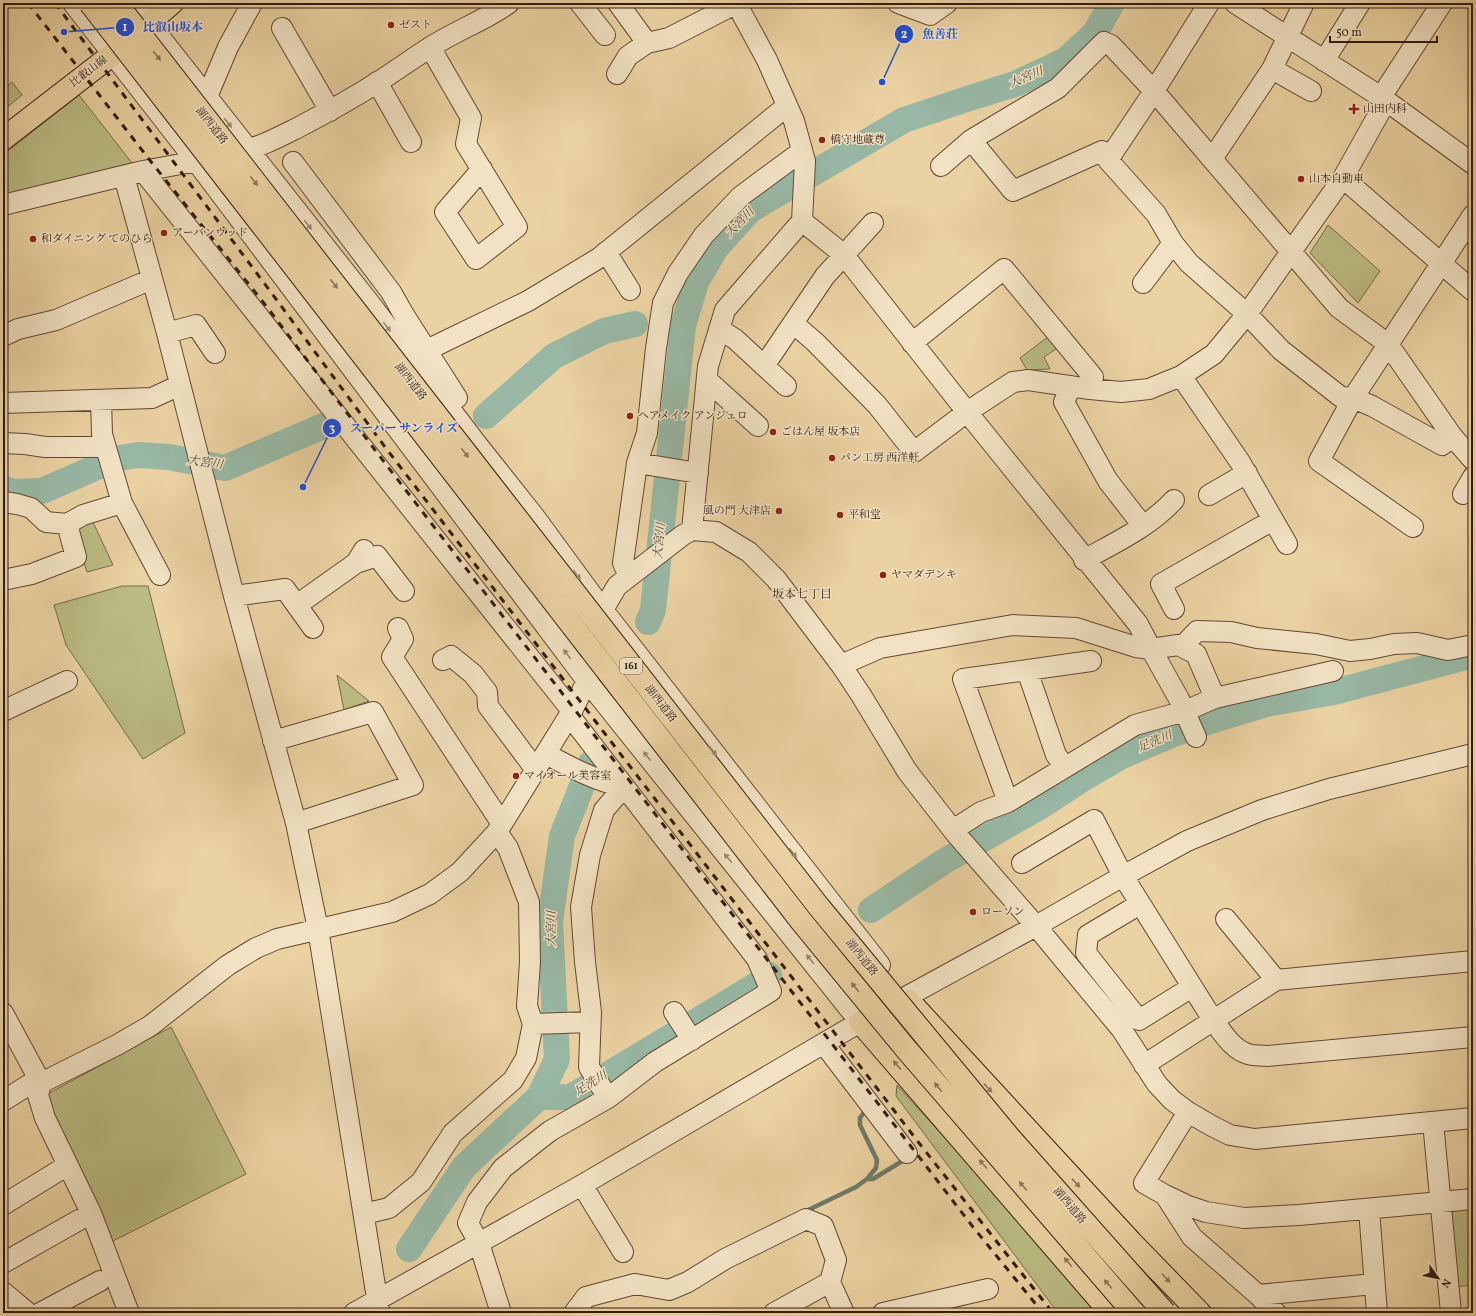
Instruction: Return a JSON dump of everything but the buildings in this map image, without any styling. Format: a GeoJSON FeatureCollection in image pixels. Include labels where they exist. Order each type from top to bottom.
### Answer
{"type":"FeatureCollection","features":[{"type":"Feature","properties":{"kind":"main road","name":"湖西道路"},"geometry":{"type":"LineString","coordinates":[[90,3],[801,921],[906,1050],[1134,1313]]}},
{"type":"Feature","properties":{"kind":"main road","name":"湖西道路"},"geometry":{"type":"LineString","coordinates":[[116,3],[818,907],[1009,1136],[1164,1313]]}},
{"type":"Feature","properties":{"kind":"main road","name":"比叡山線"},"geometry":{"type":"LineString","coordinates":[[5,133],[113,54],[172,3]]}},
{"type":"Feature","properties":{"kind":"main road"},"geometry":{"type":"LineString","coordinates":[[905,997],[1131,1242],[1200,1313]]}},
{"type":"Feature","properties":{"kind":"main road"},"geometry":{"type":"LineString","coordinates":[[860,1022],[1111,1313]]}},
{"type":"Feature","properties":{"kind":"street"},"geometry":{"type":"LineString","coordinates":[[73,3],[196,161],[587,681],[860,1022]]}},
{"type":"Feature","properties":{"kind":"street"},"geometry":{"type":"LineString","coordinates":[[133,3],[291,204],[446,394],[481,440],[561,554],[603,610],[905,997]]}},
{"type":"Feature","properties":{"kind":"street"},"geometry":{"type":"LineString","coordinates":[[207,96],[228,47],[252,3]]}},
{"type":"Feature","properties":{"kind":"street"},"geometry":{"type":"LineString","coordinates":[[3,205],[143,171],[250,150],[330,111],[430,47],[461,29],[496,12],[509,3]]}},
{"type":"Feature","properties":{"kind":"street"},"geometry":{"type":"LineString","coordinates":[[580,3],[605,35]]}},
{"type":"Feature","properties":{"kind":"street"},"geometry":{"type":"LineString","coordinates":[[618,3],[647,43]]}},
{"type":"Feature","properties":{"kind":"street"},"geometry":{"type":"LineString","coordinates":[[617,74],[628,56],[647,43],[669,38],[736,3],[767,60],[794,121],[804,156],[802,221],[725,310],[719,329],[708,366],[697,473],[687,533]]}},
{"type":"Feature","properties":{"kind":"street"},"geometry":{"type":"LineString","coordinates":[[898,3],[930,15],[947,3]]}},
{"type":"Feature","properties":{"kind":"street"},"geometry":{"type":"LineString","coordinates":[[1108,160],[1154,91],[1209,3]]}},
{"type":"Feature","properties":{"kind":"street"},"geometry":{"type":"LineString","coordinates":[[1235,3],[1383,99],[1473,164]]}},
{"type":"Feature","properties":{"kind":"street"},"geometry":{"type":"LineString","coordinates":[[1212,159],[1272,69],[1304,3]]}},
{"type":"Feature","properties":{"kind":"street"},"geometry":{"type":"LineString","coordinates":[[1324,61],[1360,3]]}},
{"type":"Feature","properties":{"kind":"street"},"geometry":{"type":"LineString","coordinates":[[793,323],[815,342],[877,406],[914,452],[967,412],[1013,382],[1028,380],[1081,388],[1122,392],[1149,388],[1181,376],[1214,354],[1247,314],[1343,178],[1383,99],[1442,3]]}},
{"type":"Feature","properties":{"kind":"street"},"geometry":{"type":"LineString","coordinates":[[282,28],[330,111]]}},
{"type":"Feature","properties":{"kind":"street"},"geometry":{"type":"LineString","coordinates":[[941,166],[971,140],[1058,88],[1104,42],[1111,45],[1154,91],[1339,308],[1388,344],[1452,436],[1473,460]]}},
{"type":"Feature","properties":{"kind":"street"},"geometry":{"type":"LineString","coordinates":[[430,47],[471,118],[466,144],[482,169]]}},
{"type":"Feature","properties":{"kind":"street"},"geometry":{"type":"LineString","coordinates":[[1272,69],[1311,91]]}},
{"type":"Feature","properties":{"kind":"street"},"geometry":{"type":"LineString","coordinates":[[377,82],[411,142]]}},
{"type":"Feature","properties":{"kind":"street"},"geometry":{"type":"LineString","coordinates":[[426,350],[528,301],[599,258],[787,106]]}},
{"type":"Feature","properties":{"kind":"street"},"geometry":{"type":"LineString","coordinates":[[971,140],[1013,191],[1102,151],[1108,160],[1156,214],[1173,243],[1188,263],[1247,314],[1280,350],[1341,397],[1353,398],[1372,406],[1442,445],[1452,436]]}},
{"type":"Feature","properties":{"kind":"street"},"geometry":{"type":"LineString","coordinates":[[629,577],[623,563],[638,463],[647,433],[656,348],[663,303],[678,273],[704,235],[741,196],[804,156]]}},
{"type":"Feature","properties":{"kind":"street"},"geometry":{"type":"LineString","coordinates":[[293,162],[391,292],[426,350],[446,394]]}},
{"type":"Feature","properties":{"kind":"street"},"geometry":{"type":"LineString","coordinates":[[143,171],[571,714],[617,785],[757,959],[771,991],[655,1062],[607,1097],[550,1131],[503,1168],[477,1202],[468,1223],[479,1243],[501,1313]]}},
{"type":"Feature","properties":{"kind":"street"},"geometry":{"type":"LineString","coordinates":[[124,176],[167,333],[234,596],[296,823],[318,929],[378,1306]]}},
{"type":"Feature","properties":{"kind":"street"},"geometry":{"type":"LineString","coordinates":[[1343,178],[1473,291]]}},
{"type":"Feature","properties":{"kind":"street"},"geometry":{"type":"LineString","coordinates":[[291,204],[312,187]]}},
{"type":"Feature","properties":{"kind":"street"},"geometry":{"type":"LineString","coordinates":[[1413,526],[1319,461],[1353,398],[1473,215]]}},
{"type":"Feature","properties":{"kind":"street"},"geometry":{"type":"LineString","coordinates":[[802,221],[843,254],[1084,560],[1138,624],[1186,714],[1196,737]]}},
{"type":"Feature","properties":{"kind":"street"},"geometry":{"type":"LineString","coordinates":[[764,366],[825,276],[843,254],[873,223]]}},
{"type":"Feature","properties":{"kind":"street"},"geometry":{"type":"LineString","coordinates":[[1143,283],[1173,243]]}},
{"type":"Feature","properties":{"kind":"street"},"geometry":{"type":"LineString","coordinates":[[606,252],[630,290]]}},
{"type":"Feature","properties":{"kind":"street"},"geometry":{"type":"LineString","coordinates":[[912,343],[1004,270],[1093,377],[1064,402],[1108,481],[1144,526]]}},
{"type":"Feature","properties":{"kind":"street"},"geometry":{"type":"LineString","coordinates":[[3,336],[18,329],[56,320],[152,279]]}},
{"type":"Feature","properties":{"kind":"street"},"geometry":{"type":"LineString","coordinates":[[167,333],[196,325],[215,353]]}},
{"type":"Feature","properties":{"kind":"street"},"geometry":{"type":"LineString","coordinates":[[719,329],[735,339],[786,386]]}},
{"type":"Feature","properties":{"kind":"street"},"geometry":{"type":"LineString","coordinates":[[1181,376],[1247,473],[1287,544]]}},
{"type":"Feature","properties":{"kind":"street"},"geometry":{"type":"LineString","coordinates":[[707,380],[758,426]]}},
{"type":"Feature","properties":{"kind":"street"},"geometry":{"type":"LineString","coordinates":[[3,403],[152,398],[180,385]]}},
{"type":"Feature","properties":{"kind":"street"},"geometry":{"type":"LineString","coordinates":[[101,400],[102,434],[122,503],[160,575]]}},
{"type":"Feature","properties":{"kind":"street"},"geometry":{"type":"LineString","coordinates":[[3,444],[25,444],[44,452],[105,447]]}},
{"type":"Feature","properties":{"kind":"street"},"geometry":{"type":"LineString","coordinates":[[638,463],[697,473]]}},
{"type":"Feature","properties":{"kind":"street"},"geometry":{"type":"LineString","coordinates":[[1209,495],[1247,473]]}},
{"type":"Feature","properties":{"kind":"street"},"geometry":{"type":"LineString","coordinates":[[1084,560],[1144,526],[1162,513],[1174,500]]}},
{"type":"Feature","properties":{"kind":"street"},"geometry":{"type":"LineString","coordinates":[[3,502],[31,508],[46,522],[67,524],[83,515],[122,503]]}},
{"type":"Feature","properties":{"kind":"street"},"geometry":{"type":"LineString","coordinates":[[1174,609],[1161,584],[1273,520]]}},
{"type":"Feature","properties":{"kind":"street"},"geometry":{"type":"LineString","coordinates":[[3,580],[32,574],[76,557],[67,524]]}},
{"type":"Feature","properties":{"kind":"street"},"geometry":{"type":"LineString","coordinates":[[3,1102],[30,1084],[41,1083],[117,1045],[150,1026],[228,964],[256,948],[277,938],[392,912],[430,894],[460,872],[499,828],[571,714],[587,681],[603,610],[617,586],[687,533],[716,532],[749,552],[776,579],[862,695],[907,771],[978,861],[1036,926],[1122,1030],[1144,1065],[1172,1100],[1188,1112],[1230,1135],[1255,1139],[1473,1118]]}},
{"type":"Feature","properties":{"kind":"street"},"geometry":{"type":"LineString","coordinates":[[297,605],[360,556],[377,556],[404,591]]}},
{"type":"Feature","properties":{"kind":"street"},"geometry":{"type":"LineString","coordinates":[[234,596],[285,588],[313,628]]}},
{"type":"Feature","properties":{"kind":"street"},"geometry":{"type":"LineString","coordinates":[[841,665],[880,648],[1013,625],[1076,628],[1136,647],[1151,649],[1178,645],[1196,654],[1215,698]]}},
{"type":"Feature","properties":{"kind":"street"},"geometry":{"type":"LineString","coordinates":[[364,1214],[389,1208],[421,1182],[453,1133],[513,1080],[526,1058],[533,1024],[527,1006],[530,962],[529,902],[499,828],[392,657],[404,639],[398,628]]}},
{"type":"Feature","properties":{"kind":"street"},"geometry":{"type":"LineString","coordinates":[[1182,647],[1197,631],[1231,632],[1257,638],[1316,644],[1350,652],[1370,650],[1394,644],[1417,644],[1448,650],[1473,645]]}},
{"type":"Feature","properties":{"kind":"street"},"geometry":{"type":"LineString","coordinates":[[444,660],[451,656],[473,674],[487,692],[488,706],[541,762],[570,766],[617,785]]}},
{"type":"Feature","properties":{"kind":"street"},"geometry":{"type":"LineString","coordinates":[[1008,802],[963,679],[1091,661]]}},
{"type":"Feature","properties":{"kind":"street"},"geometry":{"type":"LineString","coordinates":[[1027,670],[1056,755],[1065,768]]}},
{"type":"Feature","properties":{"kind":"street"},"geometry":{"type":"LineString","coordinates":[[954,832],[982,812],[1008,802],[1135,725],[1186,714],[1215,698],[1333,671]]}},
{"type":"Feature","properties":{"kind":"street"},"geometry":{"type":"LineString","coordinates":[[3,711],[67,681]]}},
{"type":"Feature","properties":{"kind":"street"},"geometry":{"type":"LineString","coordinates":[[273,741],[373,712],[413,784],[296,823]]}},
{"type":"Feature","properties":{"kind":"street"},"geometry":{"type":"LineString","coordinates":[[354,1313],[378,1306],[479,1243],[582,1185],[860,1022],[1036,926],[1187,841],[1262,810],[1329,789],[1473,754]]}},
{"type":"Feature","properties":{"kind":"street"},"geometry":{"type":"LineString","coordinates":[[607,1097],[589,1067],[591,1012],[585,962],[581,907],[590,855],[604,810],[617,785]]}},
{"type":"Feature","properties":{"kind":"street"},"geometry":{"type":"LineString","coordinates":[[1022,863],[1094,820],[1123,876],[1213,1020],[1226,1038],[1236,1048],[1248,1054],[1267,1056],[1473,1037]]}},
{"type":"Feature","properties":{"kind":"street"},"geometry":{"type":"LineString","coordinates":[[1140,904],[1088,935],[1086,952],[1139,1020],[1192,987]]}},
{"type":"Feature","properties":{"kind":"street"},"geometry":{"type":"LineString","coordinates":[[1226,919],[1276,980]]}},
{"type":"Feature","properties":{"kind":"street"},"geometry":{"type":"LineString","coordinates":[[1144,1065],[1276,980],[1473,961]]}},
{"type":"Feature","properties":{"kind":"street"},"geometry":{"type":"LineString","coordinates":[[674,1012],[692,1040]]}},
{"type":"Feature","properties":{"kind":"street"},"geometry":{"type":"LineString","coordinates":[[3,1013],[41,1083],[38,1095],[45,1118],[91,1213],[129,1313]]}},
{"type":"Feature","properties":{"kind":"street"},"geometry":{"type":"LineString","coordinates":[[533,1024],[590,1022]]}},
{"type":"Feature","properties":{"kind":"street"},"geometry":{"type":"LineString","coordinates":[[824,1044],[907,1153]]}},
{"type":"Feature","properties":{"kind":"street"},"geometry":{"type":"LineString","coordinates":[[1188,1112],[1144,1183],[1188,1206],[1206,1212],[1244,1218],[1299,1215],[1473,1199]]}},
{"type":"Feature","properties":{"kind":"street"},"geometry":{"type":"LineString","coordinates":[[1433,1122],[1450,1313]]}},
{"type":"Feature","properties":{"kind":"street"},"geometry":{"type":"LineString","coordinates":[[3,1205],[60,1170]]}},
{"type":"Feature","properties":{"kind":"street"},"geometry":{"type":"LineString","coordinates":[[582,1185],[623,1252]]}},
{"type":"Feature","properties":{"kind":"street"},"geometry":{"type":"LineString","coordinates":[[1165,1195],[1192,1236],[1276,1313]]}},
{"type":"Feature","properties":{"kind":"street"},"geometry":{"type":"LineString","coordinates":[[1368,1209],[1377,1313]]}},
{"type":"Feature","properties":{"kind":"street"},"geometry":{"type":"LineString","coordinates":[[574,1313],[586,1297],[635,1284],[669,1290],[682,1285],[725,1259],[806,1219],[823,1226],[836,1260],[830,1282],[844,1313]]}},
{"type":"Feature","properties":{"kind":"street"},"geometry":{"type":"LineString","coordinates":[[3,1263],[79,1220]]}},
{"type":"Feature","properties":{"kind":"street"},"geometry":{"type":"LineString","coordinates":[[40,1313],[100,1281]]}},
{"type":"Feature","properties":{"kind":"street"},"geometry":{"type":"LineString","coordinates":[[774,1313],[830,1282]]}},
{"type":"Feature","properties":{"kind":"street"},"geometry":{"type":"LineString","coordinates":[[1258,1295],[1374,1284]]}},
{"type":"Feature","properties":{"kind":"street"},"geometry":{"type":"LineString","coordinates":[[883,1313],[988,1289]]}},
{"type":"Feature","properties":{"kind":"street"},"geometry":{"type":"LineString","coordinates":[[3,1292],[28,1313]]}},
{"type":"Feature","properties":{"kind":"green space"},"geometry":{"type":"Polygon","coordinates":[[[12,82],[22,95],[6,108],[3,108],[3,89],[12,82]]]}},
{"type":"Feature","properties":{"kind":"green space"},"geometry":{"type":"Polygon","coordinates":[[[79,95],[132,163],[3,196],[3,155],[79,95]]]}},
{"type":"Feature","properties":{"kind":"green space"},"geometry":{"type":"Polygon","coordinates":[[[1328,225],[1380,271],[1358,303],[1310,253],[1328,225]]]}},
{"type":"Feature","properties":{"kind":"green space"},"geometry":{"type":"Polygon","coordinates":[[[1049,336],[1059,347],[1044,357],[1050,369],[1027,370],[1020,358],[1049,336]]]}},
{"type":"Feature","properties":{"kind":"green space"},"geometry":{"type":"Polygon","coordinates":[[[92,520],[113,565],[87,572],[74,531],[92,520]]]}},
{"type":"Feature","properties":{"kind":"green space"},"geometry":{"type":"Polygon","coordinates":[[[122,586],[148,586],[185,733],[143,759],[66,645],[54,605],[122,586]]]}},
{"type":"Feature","properties":{"kind":"green space"},"geometry":{"type":"Polygon","coordinates":[[[337,675],[369,701],[344,710],[337,675]]]}},
{"type":"Feature","properties":{"kind":"green space"},"geometry":{"type":"Polygon","coordinates":[[[171,1027],[246,1174],[111,1242],[44,1096],[171,1027]]]}},
{"type":"Feature","properties":{"kind":"green space"},"geometry":{"type":"Polygon","coordinates":[[[897,1085],[1079,1286],[1101,1313],[1058,1313],[896,1096],[897,1085]]]}},
{"type":"Feature","properties":{"kind":"green space"},"geometry":{"type":"Polygon","coordinates":[[[1473,1205],[1473,1285],[1455,1287],[1448,1217],[1457,1206],[1473,1205]]]}},
{"type":"Feature","properties":{"kind":"waterway","name":"大宮川"},"geometry":{"type":"LineString","coordinates":[[648,622],[653,610],[683,326],[696,282],[716,248],[750,210],[904,120],[1015,84],[1066,60],[1095,33],[1112,3]]}},
{"type":"Feature","properties":{"kind":"waterway","name":"大宮川"},"geometry":{"type":"LineString","coordinates":[[486,416],[554,356],[604,331],[635,324]]}},
{"type":"Feature","properties":{"kind":"waterway","name":"大宮川"},"geometry":{"type":"LineString","coordinates":[[114,459],[138,455],[169,457],[225,468],[335,421]]}},
{"type":"Feature","properties":{"kind":"waterway","name":"大宮川"},"geometry":{"type":"LineString","coordinates":[[3,488],[13,492],[42,491],[99,466]]}},
{"type":"Feature","properties":{"kind":"waterway","name":"足洗川"},"geometry":{"type":"LineString","coordinates":[[871,910],[943,862],[1043,805],[1084,778],[1122,756],[1171,735],[1210,721],[1266,704],[1334,692],[1473,655]]}},
{"type":"Feature","properties":{"kind":"waterway","name":"大宮川"},"geometry":{"type":"LineString","coordinates":[[539,1097],[557,1059],[550,922],[562,836],[591,763]]}},
{"type":"Feature","properties":{"kind":"waterway","name":"足洗川"},"geometry":{"type":"LineString","coordinates":[[409,1249],[464,1167],[539,1097],[571,1097],[755,986],[769,975]]}},
{"type":"Feature","properties":{"kind":"waterway"},"geometry":{"type":"LineString","coordinates":[[804,1212],[856,1187],[867,1179],[876,1168],[877,1160],[860,1125],[860,1118],[865,1111]]}},
{"type":"Feature","properties":{"kind":"waterway"},"geometry":{"type":"LineString","coordinates":[[867,1179],[873,1179],[904,1160]]}},
{"type":"Feature","properties":{"kind":"railway"},"geometry":{"type":"LineString","coordinates":[[28,3],[152,163],[267,307],[378,454],[973,1227],[1043,1313]]}},
{"type":"Feature","properties":{"kind":"railway"},"geometry":{"type":"LineString","coordinates":[[55,3],[385,447],[919,1143],[1053,1313]]}},
{"type":"Feature","properties":{"kind":"place","name":"ゼスト"},"geometry":{"type":"Point","coordinates":[391,25]}},
{"type":"Feature","properties":{"kind":"place","name":"比叡山坂本"},"geometry":{"type":"Point","coordinates":[64,32]}},
{"type":"Feature","properties":{"kind":"place","name":"魚善荘"},"geometry":{"type":"Point","coordinates":[882,82]}},
{"type":"Feature","properties":{"kind":"place","name":"山田内科"},"geometry":{"type":"Point","coordinates":[1354,109]}},
{"type":"Feature","properties":{"kind":"place","name":"橋守地蔵尊"},"geometry":{"type":"Point","coordinates":[822,140]}},
{"type":"Feature","properties":{"kind":"place","name":"山本自動車"},"geometry":{"type":"Point","coordinates":[1301,179]}},
{"type":"Feature","properties":{"kind":"place","name":"アーバンウッド"},"geometry":{"type":"Point","coordinates":[164,233]}},
{"type":"Feature","properties":{"kind":"place","name":"和ダイニング てのひら"},"geometry":{"type":"Point","coordinates":[33,239]}},
{"type":"Feature","properties":{"kind":"place","name":"ヘアメイク アンジェロ"},"geometry":{"type":"Point","coordinates":[630,416]}},
{"type":"Feature","properties":{"kind":"place","name":"ごはん屋 坂本店"},"geometry":{"type":"Point","coordinates":[773,432]}},
{"type":"Feature","properties":{"kind":"place","name":"パン工房 西洋軒"},"geometry":{"type":"Point","coordinates":[832,458]}},
{"type":"Feature","properties":{"kind":"place","name":"スーパー サンライズ"},"geometry":{"type":"Point","coordinates":[303,487]}},
{"type":"Feature","properties":{"kind":"place","name":"風の門 大津店"},"geometry":{"type":"Point","coordinates":[779,511]}},
{"type":"Feature","properties":{"kind":"place","name":"平和堂"},"geometry":{"type":"Point","coordinates":[840,515]}},
{"type":"Feature","properties":{"kind":"place","name":"ヤマダデンキ"},"geometry":{"type":"Point","coordinates":[883,575]}},
{"type":"Feature","properties":{"kind":"place","name":"マイオール美容室"},"geometry":{"type":"Point","coordinates":[516,776]}},
{"type":"Feature","properties":{"kind":"place","name":"ローソン"},"geometry":{"type":"Point","coordinates":[973,912]}},
{"type":"Feature","properties":{"kind":"district","name":"坂本七丁目"},"geometry":{"type":"Point","coordinates":[802,595]}}]}
